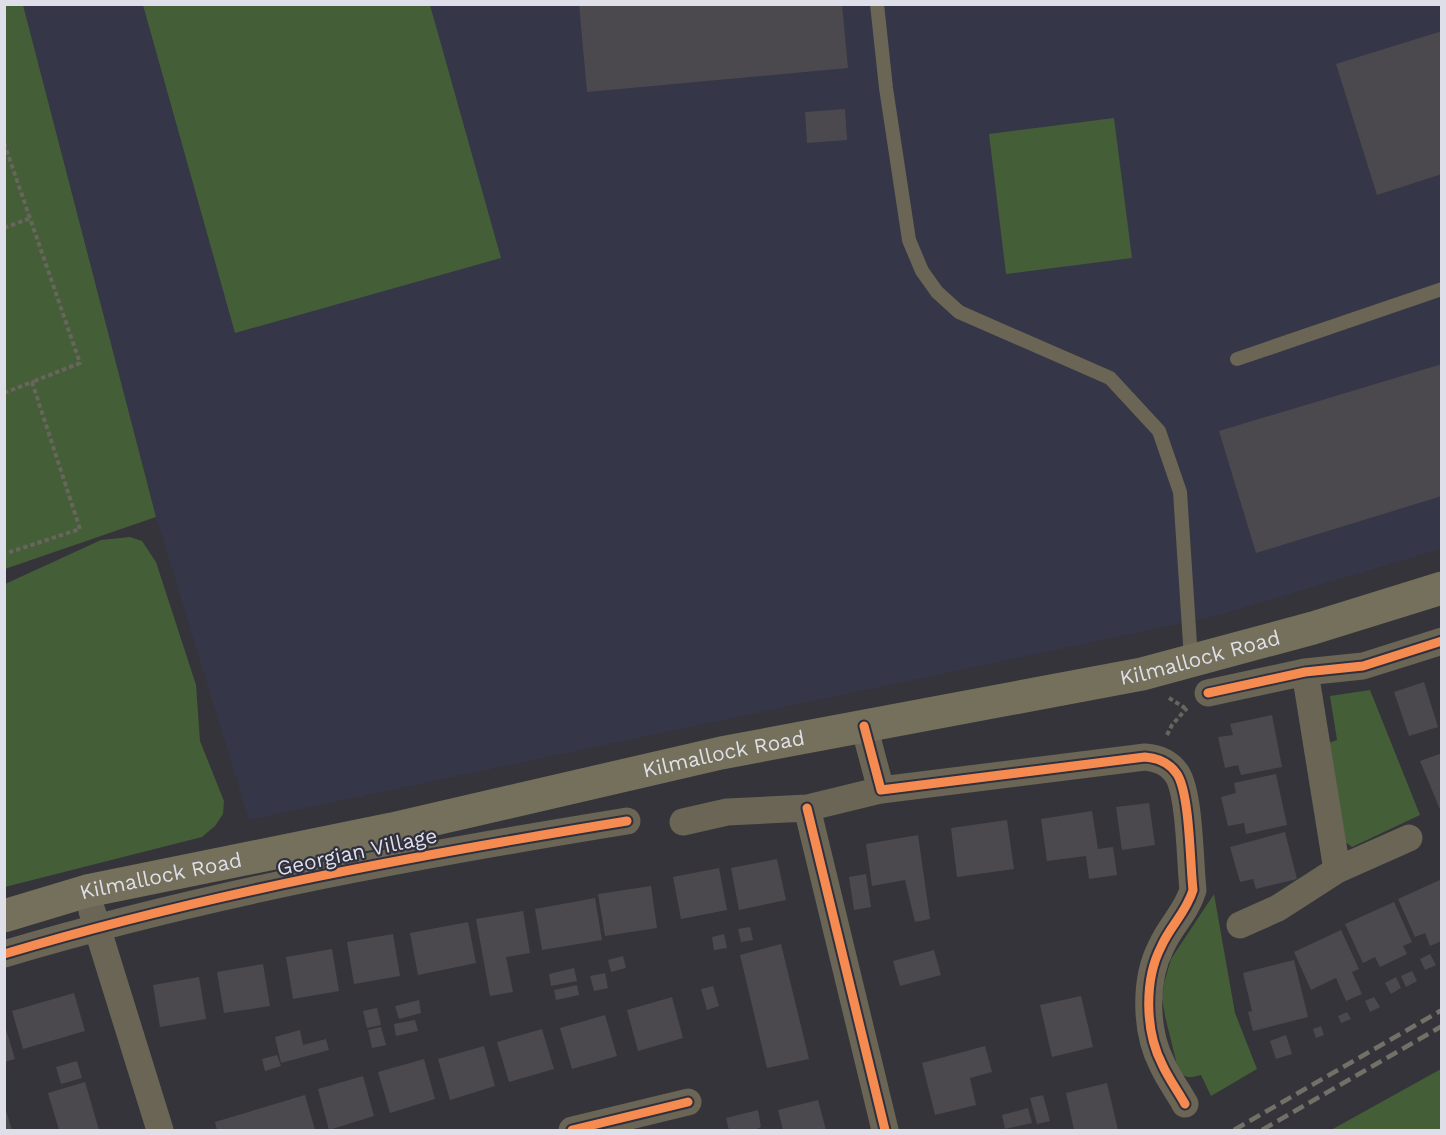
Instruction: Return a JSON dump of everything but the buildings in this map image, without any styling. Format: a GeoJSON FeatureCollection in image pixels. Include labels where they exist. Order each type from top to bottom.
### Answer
{"type":"FeatureCollection","features":[{"type":"Feature","properties":{"kind":"main road","name":"Kilmallock Road"},"geometry":{"type":"LineString","coordinates":[[4,916],[87,891],[392,829],[721,753],[1142,674],[1313,628],[1442,588]]}},
{"type":"Feature","properties":{"kind":"street"},"geometry":{"type":"LineString","coordinates":[[1208,693],[1305,672],[1363,666],[1442,641]]}},
{"type":"Feature","properties":{"kind":"street"},"geometry":{"type":"LineString","coordinates":[[1305,672],[1337,870]]}},
{"type":"Feature","properties":{"kind":"street"},"geometry":{"type":"LineString","coordinates":[[864,726],[881,790]]}},
{"type":"Feature","properties":{"kind":"street"},"geometry":{"type":"LineString","coordinates":[[683,822],[727,812],[807,808],[881,790],[1156,758],[1168,764],[1178,775],[1184,797],[1193,890],[1188,905],[1161,945],[1155,962],[1148,1009],[1161,1063],[1185,1104]]}},
{"type":"Feature","properties":{"kind":"street"},"geometry":{"type":"LineString","coordinates":[[807,808],[885,1131]]}},
{"type":"Feature","properties":{"kind":"street","name":"Georgian Village"},"geometry":{"type":"LineString","coordinates":[[4,954],[96,927],[397,860],[627,821]]}},
{"type":"Feature","properties":{"kind":"street"},"geometry":{"type":"LineString","coordinates":[[392,829],[397,860]]}},
{"type":"Feature","properties":{"kind":"street"},"geometry":{"type":"LineString","coordinates":[[1240,925],[1278,908],[1337,870],[1409,838]]}},
{"type":"Feature","properties":{"kind":"street"},"geometry":{"type":"LineString","coordinates":[[87,891],[96,927],[160,1131]]}},
{"type":"Feature","properties":{"kind":"street"},"geometry":{"type":"LineString","coordinates":[[572,1131],[688,1102]]}},
{"type":"Feature","properties":{"kind":"lane"},"geometry":{"type":"LineString","coordinates":[[877,4],[885,84],[909,240],[922,271],[937,292],[959,312],[1110,378],[1143,411],[1159,431],[1180,492],[1191,659]]}},
{"type":"Feature","properties":{"kind":"lane"},"geometry":{"type":"LineString","coordinates":[[1237,359],[1442,289]]}},
{"type":"Feature","properties":{"kind":"path"},"geometry":{"type":"LineString","coordinates":[[4,143],[80,363],[4,393]]}},
{"type":"Feature","properties":{"kind":"path"},"geometry":{"type":"LineString","coordinates":[[4,228],[31,219]]}},
{"type":"Feature","properties":{"kind":"path"},"geometry":{"type":"LineString","coordinates":[[4,554],[80,529],[32,382]]}},
{"type":"Feature","properties":{"kind":"path"},"geometry":{"type":"LineString","coordinates":[[1156,758],[1172,725],[1186,708],[1208,693]]}},
{"type":"Feature","properties":{"kind":"shaded area"},"geometry":{"type":"Polygon","coordinates":[[[23,5],[1441,5],[1441,549],[1212,617],[249,820],[156,517],[23,5]]]}},
{"type":"Feature","properties":{"kind":"green space"},"geometry":{"type":"Polygon","coordinates":[[[4,5],[23,5],[156,517],[5,569],[4,5]]]}},
{"type":"Feature","properties":{"kind":"green space"},"geometry":{"type":"Polygon","coordinates":[[[143,5],[430,5],[501,258],[235,333],[143,5]]]}},
{"type":"Feature","properties":{"kind":"green space"},"geometry":{"type":"Polygon","coordinates":[[[1114,118],[1132,258],[1006,274],[989,134],[1114,118]]]}},
{"type":"Feature","properties":{"kind":"green space"},"geometry":{"type":"Polygon","coordinates":[[[130,537],[142,541],[156,562],[196,685],[200,741],[224,801],[223,814],[215,826],[202,837],[5,887],[5,584],[101,540],[130,537]]]}},
{"type":"Feature","properties":{"kind":"green space"},"geometry":{"type":"Polygon","coordinates":[[[1370,690],[1420,815],[1352,847],[1344,841],[1328,743],[1337,740],[1330,696],[1370,690]]]}},
{"type":"Feature","properties":{"kind":"green space"},"geometry":{"type":"Polygon","coordinates":[[[1214,894],[1235,1013],[1257,1069],[1211,1096],[1201,1075],[1188,1077],[1178,1069],[1162,998],[1171,959],[1214,894]]]}},
{"type":"Feature","properties":{"kind":"green space"},"geometry":{"type":"Polygon","coordinates":[[[1441,1069],[1441,1130],[1331,1130],[1441,1069]]]}},
{"type":"Feature","properties":{"kind":"railway"},"geometry":{"type":"LineString","coordinates":[[1234,1130],[1442,1010]]}},
{"type":"Feature","properties":{"kind":"railway"},"geometry":{"type":"LineString","coordinates":[[1262,1130],[1442,1026]]}},
{"type":"Feature","properties":{"kind":"cycle path"},"geometry":{"type":"LineString","coordinates":[[1208,693],[1305,672],[1363,666],[1442,641]]}},
{"type":"Feature","properties":{"kind":"cycle path"},"geometry":{"type":"LineString","coordinates":[[864,726],[881,790],[1145,757],[1163,761],[1174,770],[1185,797],[1193,890],[1155,960],[1149,990],[1149,1006],[1156,1051],[1185,1104]]}},
{"type":"Feature","properties":{"kind":"cycle path"},"geometry":{"type":"LineString","coordinates":[[807,808],[885,1130]]}},
{"type":"Feature","properties":{"kind":"cycle path"},"geometry":{"type":"LineString","coordinates":[[4,954],[158,912],[314,877],[627,821]]}},
{"type":"Feature","properties":{"kind":"cycle path"},"geometry":{"type":"LineString","coordinates":[[572,1130],[688,1102]]}}]}
